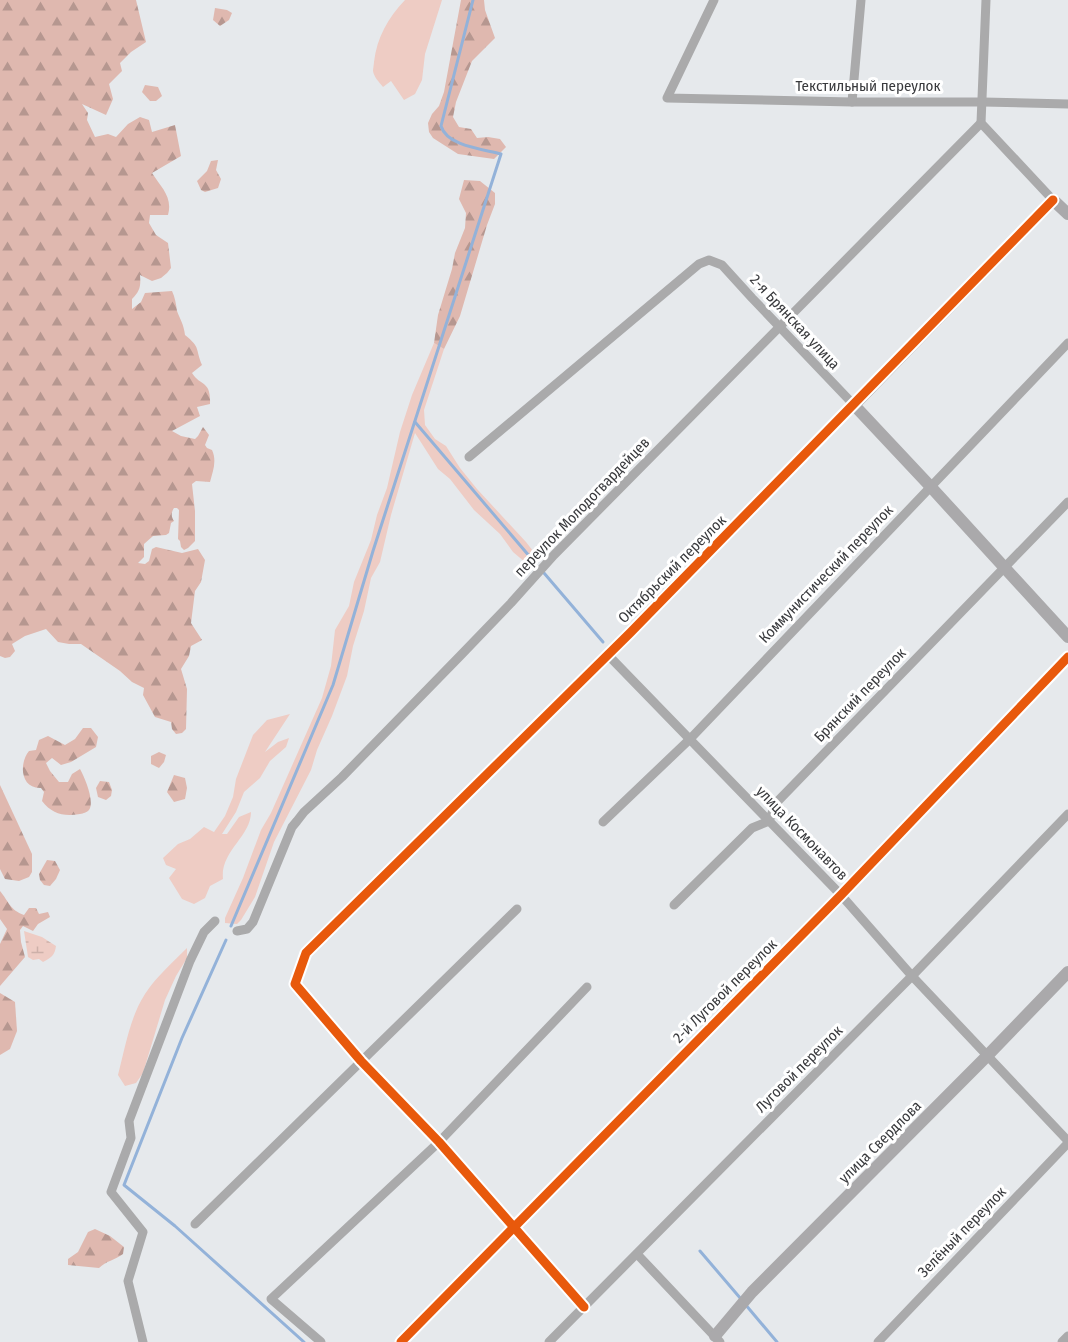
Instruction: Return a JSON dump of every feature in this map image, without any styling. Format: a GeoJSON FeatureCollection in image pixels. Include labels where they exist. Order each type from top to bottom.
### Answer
{"type":"FeatureCollection","features":[{"type":"Feature","properties":{"kind":"street","name":"Текстильный переулок"},"geometry":{"type":"LineString","coordinates":[[714,0],[667,98],[1068,104]]}},
{"type":"Feature","properties":{"kind":"street"},"geometry":{"type":"LineString","coordinates":[[852,102],[861,0]]}},
{"type":"Feature","properties":{"kind":"street"},"geometry":{"type":"LineString","coordinates":[[986,0],[981,123],[1068,214]]}},
{"type":"Feature","properties":{"kind":"street","name":"переулок Молодогвардейцев"},"geometry":{"type":"LineString","coordinates":[[237,931],[247,929],[253,922],[292,827],[304,812],[342,777],[511,603],[554,555],[981,123]]}},
{"type":"Feature","properties":{"kind":"street","name":"Октябрьский переулок"},"geometry":{"type":"LineString","coordinates":[[361,1061],[295,984],[306,953],[608,655],[1053,200]]}},
{"type":"Feature","properties":{"kind":"street","name":"2-я Брянская улица"},"geometry":{"type":"LineString","coordinates":[[469,457],[699,264],[709,260],[722,265],[1068,637]]}},
{"type":"Feature","properties":{"kind":"street","name":"Коммунистический переулок"},"geometry":{"type":"LineString","coordinates":[[603,822],[690,739],[1068,344]]}},
{"type":"Feature","properties":{"kind":"street","name":"Брянский переулок"},"geometry":{"type":"LineString","coordinates":[[674,905],[752,828],[769,821],[776,803],[1068,502]]}},
{"type":"Feature","properties":{"kind":"street","name":"улица Космонавтов"},"geometry":{"type":"LineString","coordinates":[[608,655],[841,895],[912,976],[1068,1142]]}},
{"type":"Feature","properties":{"kind":"street","name":"2-й Луговой переулок"},"geometry":{"type":"LineString","coordinates":[[401,1342],[841,895],[1068,657]]}},
{"type":"Feature","properties":{"kind":"street","name":"Луговой переулок"},"geometry":{"type":"LineString","coordinates":[[549,1342],[912,976],[1068,814]]}},
{"type":"Feature","properties":{"kind":"street"},"geometry":{"type":"LineString","coordinates":[[195,1224],[517,909]]}},
{"type":"Feature","properties":{"kind":"street"},"geometry":{"type":"LineString","coordinates":[[143,1342],[128,1281],[143,1232],[111,1192],[131,1138],[129,1121],[174,1003],[198,942],[215,921]]}},
{"type":"Feature","properties":{"kind":"street","name":"улица Свердлова"},"geometry":{"type":"LineString","coordinates":[[718,1339],[752,1292],[1068,972]]}},
{"type":"Feature","properties":{"kind":"street"},"geometry":{"type":"LineString","coordinates":[[321,1342],[271,1299],[439,1142],[587,987]]}},
{"type":"Feature","properties":{"kind":"street"},"geometry":{"type":"LineString","coordinates":[[361,1061],[439,1142],[584,1307]]}},
{"type":"Feature","properties":{"kind":"street","name":"Зелёный переулок"},"geometry":{"type":"LineString","coordinates":[[878,1342],[1068,1142]]}},
{"type":"Feature","properties":{"kind":"street"},"geometry":{"type":"LineString","coordinates":[[637,1254],[718,1339]]}},
{"type":"Feature","properties":{"kind":"street"},"geometry":{"type":"LineString","coordinates":[[1062,1342],[1068,1336]]}},
{"type":"Feature","properties":{"kind":"green space"},"geometry":{"type":"Polygon","coordinates":[[[0,0],[136,0],[146,42],[120,63],[122,71],[109,84],[113,99],[106,115],[82,104],[88,113],[87,120],[95,137],[108,134],[116,137],[128,124],[140,117],[149,120],[152,132],[175,125],[181,156],[152,173],[168,197],[168,215],[150,215],[149,223],[156,235],[168,243],[171,268],[161,278],[152,281],[140,275],[139,288],[132,299],[132,309],[141,302],[145,293],[172,291],[185,335],[196,346],[202,365],[192,373],[207,387],[210,396],[210,404],[197,407],[200,416],[172,431],[195,439],[203,427],[209,435],[205,445],[212,450],[214,458],[210,482],[196,481],[192,484],[195,541],[184,550],[181,547],[178,539],[179,510],[174,508],[172,518],[174,521],[171,523],[169,533],[153,536],[144,544],[144,557],[138,563],[145,564],[149,561],[152,549],[156,547],[182,553],[198,549],[205,560],[201,582],[195,591],[191,623],[202,640],[191,646],[189,656],[181,669],[187,689],[186,729],[182,733],[176,734],[171,722],[155,717],[143,695],[144,688],[132,682],[81,644],[58,642],[46,629],[25,636],[12,644],[15,651],[10,657],[0,656],[0,0]]]}},
{"type":"Feature","properties":{"kind":"green space"},"geometry":{"type":"Polygon","coordinates":[[[405,0],[442,0],[425,54],[422,80],[415,94],[404,100],[391,81],[383,87],[373,71],[375,53],[381,36],[393,14],[405,0]]]}},
{"type":"Feature","properties":{"kind":"green space"},"geometry":{"type":"Polygon","coordinates":[[[461,0],[484,0],[485,10],[495,38],[472,61],[456,102],[453,117],[459,127],[471,129],[477,138],[500,139],[506,147],[494,159],[458,154],[433,138],[429,132],[428,123],[439,106],[444,92],[461,0]]]}},
{"type":"Feature","properties":{"kind":"green space"},"geometry":{"type":"Polygon","coordinates":[[[215,8],[232,13],[229,20],[220,26],[213,20],[215,8]]]}},
{"type":"Feature","properties":{"kind":"green space"},"geometry":{"type":"Polygon","coordinates":[[[145,85],[158,87],[162,96],[156,101],[150,101],[142,92],[145,85]]]}},
{"type":"Feature","properties":{"kind":"green space"},"geometry":{"type":"Polygon","coordinates":[[[218,160],[216,170],[221,179],[218,188],[205,192],[201,190],[197,181],[207,171],[211,161],[218,160]]]}},
{"type":"Feature","properties":{"kind":"green space"},"geometry":{"type":"Polygon","coordinates":[[[464,180],[480,181],[495,193],[495,204],[460,316],[444,349],[434,343],[438,315],[455,253],[465,228],[466,213],[459,199],[464,180]]]}},
{"type":"Feature","properties":{"kind":"green space"},"geometry":{"type":"Polygon","coordinates":[[[434,343],[444,349],[424,410],[425,425],[435,439],[446,446],[477,489],[540,560],[532,568],[513,552],[500,534],[474,510],[450,479],[438,469],[415,433],[380,562],[371,578],[347,676],[332,716],[311,770],[274,842],[255,897],[237,924],[225,923],[225,918],[261,830],[271,813],[322,698],[331,666],[335,630],[349,606],[354,582],[371,540],[387,488],[400,432],[412,395],[434,343]]]}},
{"type":"Feature","properties":{"kind":"green space"},"geometry":{"type":"Polygon","coordinates":[[[290,714],[265,752],[278,742],[289,738],[286,747],[270,761],[260,778],[244,792],[236,812],[222,834],[227,834],[239,817],[251,812],[246,829],[226,860],[223,879],[210,886],[205,898],[194,904],[182,899],[169,878],[176,869],[166,865],[163,858],[178,844],[190,839],[204,827],[214,832],[225,816],[233,797],[236,779],[253,735],[267,720],[290,714]]]}},
{"type":"Feature","properties":{"kind":"green space"},"geometry":{"type":"Polygon","coordinates":[[[83,728],[91,728],[98,737],[96,747],[71,762],[61,765],[52,758],[46,763],[59,782],[68,782],[72,774],[80,769],[89,790],[91,806],[87,812],[80,814],[59,813],[50,809],[42,801],[44,792],[41,788],[34,787],[25,780],[24,762],[29,751],[36,750],[39,740],[48,736],[65,745],[75,739],[83,728]]]}},
{"type":"Feature","properties":{"kind":"green space"},"geometry":{"type":"Polygon","coordinates":[[[159,752],[166,755],[159,768],[151,764],[151,756],[159,752]]]}},
{"type":"Feature","properties":{"kind":"green space"},"geometry":{"type":"Polygon","coordinates":[[[174,775],[185,778],[187,788],[185,799],[174,802],[167,792],[174,775]]]}},
{"type":"Feature","properties":{"kind":"green space"},"geometry":{"type":"Polygon","coordinates":[[[100,781],[109,782],[112,790],[111,796],[106,800],[98,797],[96,788],[100,781]]]}},
{"type":"Feature","properties":{"kind":"green space"},"geometry":{"type":"Polygon","coordinates":[[[0,785],[32,854],[32,872],[29,877],[19,881],[5,879],[0,869],[0,785]]]}},
{"type":"Feature","properties":{"kind":"green space"},"geometry":{"type":"Polygon","coordinates":[[[47,860],[55,861],[60,870],[50,886],[44,885],[39,874],[47,860]]]}},
{"type":"Feature","properties":{"kind":"green space"},"geometry":{"type":"Polygon","coordinates":[[[0,891],[19,913],[24,915],[29,908],[36,908],[39,914],[48,912],[50,917],[38,924],[33,931],[23,926],[20,930],[25,957],[0,986],[0,944],[7,929],[0,919],[0,891]]]}},
{"type":"Feature","properties":{"kind":"green space"},"geometry":{"type":"Polygon","coordinates":[[[24,931],[42,937],[56,946],[52,956],[43,962],[28,957],[24,931]]]}},
{"type":"Feature","properties":{"kind":"green space"},"geometry":{"type":"Polygon","coordinates":[[[187,948],[187,958],[165,1000],[143,1073],[136,1083],[125,1086],[118,1075],[135,1013],[154,982],[187,948]]]}},
{"type":"Feature","properties":{"kind":"green space"},"geometry":{"type":"Polygon","coordinates":[[[0,993],[15,1002],[17,1031],[10,1049],[0,1055],[0,993]]]}},
{"type":"Feature","properties":{"kind":"green space"},"geometry":{"type":"Polygon","coordinates":[[[95,1229],[110,1236],[124,1247],[123,1254],[99,1268],[68,1265],[68,1259],[78,1252],[88,1232],[95,1229]]]}},
{"type":"Feature","properties":{"kind":"waterway"},"geometry":{"type":"LineString","coordinates":[[231,926],[333,685],[373,551],[501,154],[458,142],[450,138],[441,126],[473,0]]}},
{"type":"Feature","properties":{"kind":"waterway"},"geometry":{"type":"LineString","coordinates":[[415,422],[536,564]]}},
{"type":"Feature","properties":{"kind":"waterway"},"geometry":{"type":"LineString","coordinates":[[544,573],[603,642]]}},
{"type":"Feature","properties":{"kind":"waterway"},"geometry":{"type":"LineString","coordinates":[[226,940],[182,1038],[124,1185],[175,1226],[304,1342]]}},
{"type":"Feature","properties":{"kind":"waterway"},"geometry":{"type":"LineString","coordinates":[[700,1251],[741,1299]]}},
{"type":"Feature","properties":{"kind":"waterway"},"geometry":{"type":"LineString","coordinates":[[745,1304],[777,1342]]}},
{"type":"Feature","properties":{"kind":"cycle path"},"geometry":{"type":"LineString","coordinates":[[584,1307],[439,1142],[361,1061],[295,984],[306,953],[630,633],[1053,200]]}},
{"type":"Feature","properties":{"kind":"cycle path"},"geometry":{"type":"LineString","coordinates":[[401,1342],[841,895],[1068,657]]}}]}
